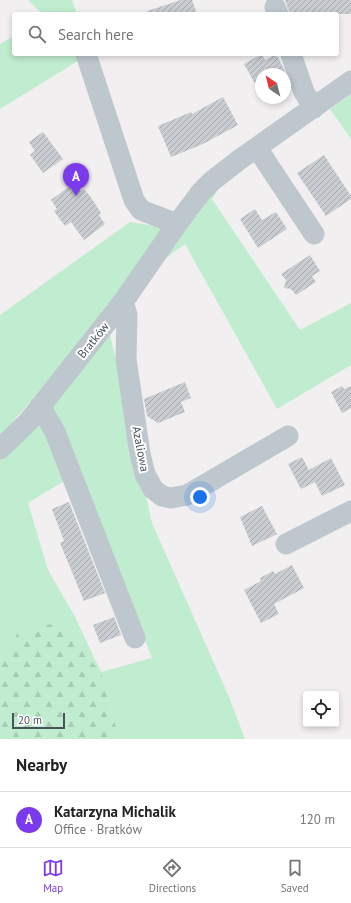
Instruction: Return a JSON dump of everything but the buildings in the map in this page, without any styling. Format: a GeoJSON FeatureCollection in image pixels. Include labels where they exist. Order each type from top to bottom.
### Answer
{"type":"FeatureCollection","features":[{"type":"Feature","properties":{"kind":"street"},"geometry":{"type":"LineString","coordinates":[[87,56],[134,200],[141,210],[176,224]]}},
{"type":"Feature","properties":{"kind":"street"},"geometry":{"type":"LineString","coordinates":[[292,56],[304,92],[314,108]]}},
{"type":"Feature","properties":{"kind":"street","name":"Bratków"},"geometry":{"type":"LineString","coordinates":[[0,449],[28,422],[123,302],[176,224],[212,181],[351,81]]}},
{"type":"Feature","properties":{"kind":"street"},"geometry":{"type":"LineString","coordinates":[[257,148],[314,234]]}},
{"type":"Feature","properties":{"kind":"street","name":"Azaliowa"},"geometry":{"type":"LineString","coordinates":[[123,302],[127,315],[126,359],[140,454],[148,482],[159,494],[171,498],[187,495],[288,436]]}},
{"type":"Feature","properties":{"kind":"street"},"geometry":{"type":"LineString","coordinates":[[40,406],[55,432],[135,638]]}},
{"type":"Feature","properties":{"kind":"street"},"geometry":{"type":"LineString","coordinates":[[286,544],[351,511]]}},
{"type":"Feature","properties":{"kind":"green space"},"geometry":{"type":"Polygon","coordinates":[[[28,0],[72,0],[76,12],[40,12],[28,0]]]}},
{"type":"Feature","properties":{"kind":"green space"},"geometry":{"type":"Polygon","coordinates":[[[12,37],[12,56],[79,56],[78,61],[0,109],[0,44],[12,37]]]}},
{"type":"Feature","properties":{"kind":"green space"},"geometry":{"type":"Polygon","coordinates":[[[351,94],[351,139],[330,109],[351,94]]]}},
{"type":"Feature","properties":{"kind":"green space"},"geometry":{"type":"Polygon","coordinates":[[[219,187],[212,199],[300,330],[351,303],[351,365],[277,409],[185,244],[162,261],[197,206],[219,187]]]}},
{"type":"Feature","properties":{"kind":"green space"},"geometry":{"type":"Polygon","coordinates":[[[130,222],[168,228],[111,306],[0,437],[0,315],[130,222]]]}},
{"type":"Feature","properties":{"kind":"green space"},"geometry":{"type":"Polygon","coordinates":[[[110,334],[152,523],[229,697],[245,739],[119,739],[101,673],[17,634],[10,646],[0,658],[0,460],[41,416],[69,478],[28,503],[48,570],[74,615],[101,672],[152,658],[49,408],[110,334]]]}},
{"type":"Feature","properties":{"kind":"green space"},"geometry":{"type":"Polygon","coordinates":[[[57,623],[101,672],[119,739],[0,739],[0,658],[10,646],[17,634],[32,628],[57,623]]]}},
{"type":"Feature","properties":{"kind":"place","name":"Katarzyna Michalik"},"geometry":{"type":"Point","coordinates":[76,196]}}]}
